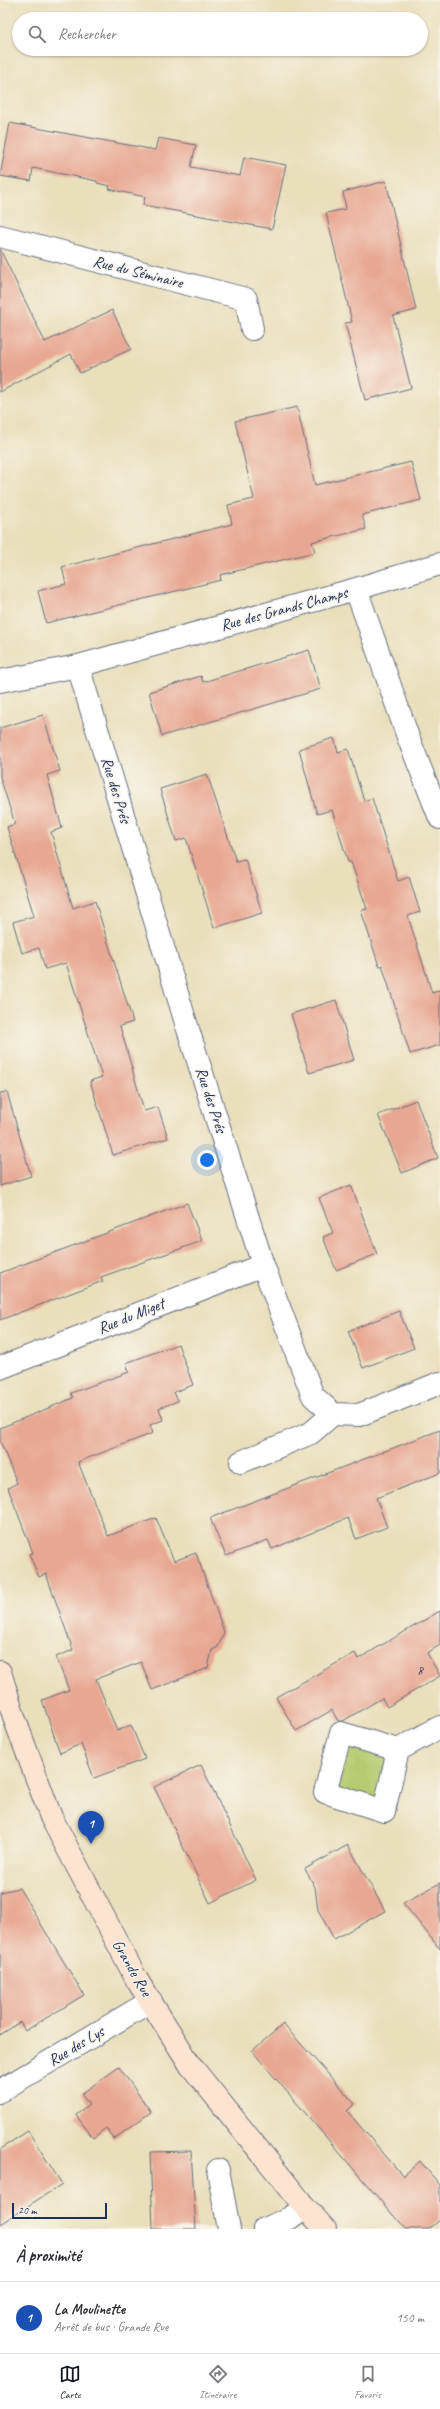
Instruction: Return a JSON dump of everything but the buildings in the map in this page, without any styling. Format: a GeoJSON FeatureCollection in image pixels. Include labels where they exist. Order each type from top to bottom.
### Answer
{"type":"FeatureCollection","features":[{"type":"Feature","properties":{"kind":"street","name":"Rue du Séminaire"},"geometry":{"type":"LineString","coordinates":[[0,236],[246,299],[252,329]]}},
{"type":"Feature","properties":{"kind":"street"},"geometry":{"type":"LineString","coordinates":[[356,589],[440,564]]}},
{"type":"Feature","properties":{"kind":"street","name":"Rue des Grands Champs"},"geometry":{"type":"LineString","coordinates":[[0,681],[78,666],[356,589],[408,737],[440,818]]}},
{"type":"Feature","properties":{"kind":"street","name":"Rue des Prés"},"geometry":{"type":"LineString","coordinates":[[78,666],[186,1023],[262,1265],[313,1396],[333,1414]]}},
{"type":"Feature","properties":{"kind":"street","name":"Rue du Miget"},"geometry":{"type":"LineString","coordinates":[[0,1368],[262,1265]]}},
{"type":"Feature","properties":{"kind":"street"},"geometry":{"type":"LineString","coordinates":[[241,1462],[311,1433],[333,1414],[359,1415],[440,1383]]}},
{"type":"Feature","properties":{"kind":"street","name":"Grande Rue"},"geometry":{"type":"LineString","coordinates":[[0,1672],[15,1720],[51,1817],[137,1980],[191,2066],[304,2207],[325,2229]]}},
{"type":"Feature","properties":{"kind":"street"},"geometry":{"type":"LineString","coordinates":[[398,1750],[440,1727]]}},
{"type":"Feature","properties":{"kind":"street","name":"Rue des Lys"},"geometry":{"type":"LineString","coordinates":[[0,2091],[151,2001]]}},
{"type":"Feature","properties":{"kind":"street"},"geometry":{"type":"LineString","coordinates":[[218,2170],[229,2229]]}},
{"type":"Feature","properties":{"kind":"street"},"geometry":{"type":"LineString","coordinates":[[264,2229],[290,2218],[304,2207]]}},
{"type":"Feature","properties":{"kind":"green space"},"geometry":{"type":"Polygon","coordinates":[[[341,1733],[398,1750],[384,1811],[325,1792],[341,1733]]]}},
{"type":"Feature","properties":{"kind":"place","name":"La Moulinette"},"geometry":{"type":"Point","coordinates":[91,1844]}}]}
